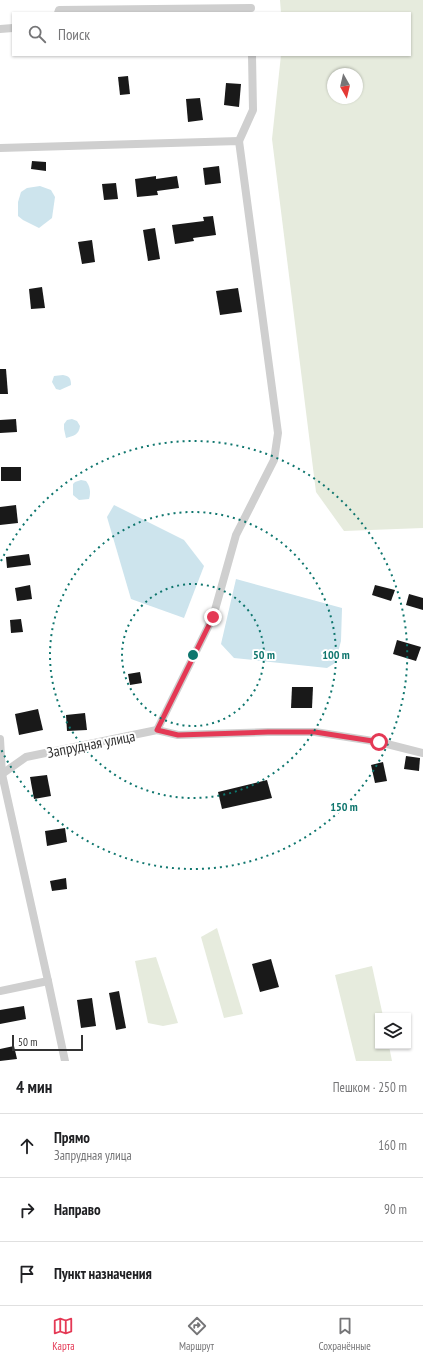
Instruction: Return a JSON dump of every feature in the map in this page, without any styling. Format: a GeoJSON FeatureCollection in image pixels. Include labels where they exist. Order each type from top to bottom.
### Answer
{"type":"FeatureCollection","features":[{"type":"Feature","properties":{"kind":"street"},"geometry":{"type":"LineString","coordinates":[[58,12],[59,10],[251,8]]}},
{"type":"Feature","properties":{"kind":"street"},"geometry":{"type":"LineString","coordinates":[[0,29],[12,28]]}},
{"type":"Feature","properties":{"kind":"street"},"geometry":{"type":"LineString","coordinates":[[157,730],[213,617],[236,535],[274,460],[278,433],[239,141],[253,110],[252,56]]}},
{"type":"Feature","properties":{"kind":"street"},"geometry":{"type":"LineString","coordinates":[[0,148],[239,141]]}},
{"type":"Feature","properties":{"kind":"street","name":"Запрудная улица"},"geometry":{"type":"LineString","coordinates":[[2,774],[26,756],[157,730],[178,735],[315,732],[379,742],[423,753]]}},
{"type":"Feature","properties":{"kind":"street"},"geometry":{"type":"LineString","coordinates":[[0,739],[2,774],[65,1061]]}},
{"type":"Feature","properties":{"kind":"street"},"geometry":{"type":"LineString","coordinates":[[0,991],[48,981]]}},
{"type":"Feature","properties":{"kind":"shaded area"},"geometry":{"type":"Polygon","coordinates":[[[280,0],[423,0],[423,528],[344,531],[316,492],[272,139],[281,56],[411,56],[411,12],[281,12],[280,0]]]}},
{"type":"Feature","properties":{"kind":"shaded area"},"geometry":{"type":"Polygon","coordinates":[[[217,928],[243,1014],[224,1018],[201,937],[217,928]]]}},
{"type":"Feature","properties":{"kind":"shaded area"},"geometry":{"type":"Polygon","coordinates":[[[156,957],[178,1023],[163,1026],[148,1023],[135,961],[156,957]]]}},
{"type":"Feature","properties":{"kind":"shaded area"},"geometry":{"type":"Polygon","coordinates":[[[372,966],[382,1013],[375,1013],[375,1049],[390,1049],[392,1061],[356,1061],[335,975],[372,966]]]}},
{"type":"Feature","properties":{"kind":"water"},"geometry":{"type":"Polygon","coordinates":[[[40,186],[51,190],[55,197],[52,218],[39,228],[18,216],[18,202],[21,192],[27,188],[40,186]]]}},
{"type":"Feature","properties":{"kind":"water"},"geometry":{"type":"Polygon","coordinates":[[[63,375],[69,378],[71,385],[60,390],[56,389],[52,382],[54,376],[63,375]]]}},
{"type":"Feature","properties":{"kind":"water"},"geometry":{"type":"Polygon","coordinates":[[[72,419],[77,421],[80,426],[75,435],[66,438],[64,424],[67,420],[72,419]]]}},
{"type":"Feature","properties":{"kind":"water"},"geometry":{"type":"Polygon","coordinates":[[[81,480],[86,481],[88,485],[90,492],[89,499],[79,500],[73,495],[73,484],[81,480]]]}},
{"type":"Feature","properties":{"kind":"water"},"geometry":{"type":"Polygon","coordinates":[[[114,505],[184,540],[204,566],[184,618],[131,599],[107,517],[114,505]]]}},
{"type":"Feature","properties":{"kind":"water"},"geometry":{"type":"Polygon","coordinates":[[[236,579],[342,608],[341,641],[335,663],[327,668],[234,658],[221,644],[236,579]]]}},
{"type":"Feature","properties":{"kind":"building"},"geometry":{"type":"Polygon","coordinates":[[[128,76],[130,94],[120,95],[118,77],[128,76]]]}},
{"type":"Feature","properties":{"kind":"building"},"geometry":{"type":"Polygon","coordinates":[[[226,83],[241,84],[239,107],[224,105],[226,83]]]}},
{"type":"Feature","properties":{"kind":"building"},"geometry":{"type":"Polygon","coordinates":[[[200,98],[203,120],[188,122],[186,99],[200,98]]]}},
{"type":"Feature","properties":{"kind":"building"},"geometry":{"type":"Polygon","coordinates":[[[32,161],[46,162],[46,171],[31,169],[32,161]]]}},
{"type":"Feature","properties":{"kind":"building"},"geometry":{"type":"Polygon","coordinates":[[[219,166],[221,183],[205,185],[203,168],[219,166]]]}},
{"type":"Feature","properties":{"kind":"building"},"geometry":{"type":"Polygon","coordinates":[[[156,176],[156,179],[177,176],[179,188],[157,191],[158,195],[137,197],[135,179],[156,176]]]}},
{"type":"Feature","properties":{"kind":"building"},"geometry":{"type":"Polygon","coordinates":[[[116,183],[118,199],[104,200],[102,184],[116,183]]]}},
{"type":"Feature","properties":{"kind":"building"},"geometry":{"type":"Polygon","coordinates":[[[213,216],[216,235],[193,238],[194,241],[175,244],[172,225],[204,221],[203,217],[213,216]]]}},
{"type":"Feature","properties":{"kind":"building"},"geometry":{"type":"Polygon","coordinates":[[[155,228],[160,259],[148,261],[143,230],[155,228]]]}},
{"type":"Feature","properties":{"kind":"building"},"geometry":{"type":"Polygon","coordinates":[[[92,240],[95,262],[82,264],[78,242],[92,240]]]}},
{"type":"Feature","properties":{"kind":"building"},"geometry":{"type":"Polygon","coordinates":[[[42,287],[45,308],[31,309],[29,289],[42,287]]]}},
{"type":"Feature","properties":{"kind":"building"},"geometry":{"type":"Polygon","coordinates":[[[238,288],[242,312],[220,315],[216,291],[238,288]]]}},
{"type":"Feature","properties":{"kind":"building"},"geometry":{"type":"Polygon","coordinates":[[[0,369],[6,369],[8,394],[0,394],[0,369]]]}},
{"type":"Feature","properties":{"kind":"building"},"geometry":{"type":"Polygon","coordinates":[[[16,419],[17,432],[0,433],[0,420],[16,419]]]}},
{"type":"Feature","properties":{"kind":"building"},"geometry":{"type":"Polygon","coordinates":[[[1,467],[21,467],[21,481],[1,481],[1,467]]]}},
{"type":"Feature","properties":{"kind":"building"},"geometry":{"type":"Polygon","coordinates":[[[16,505],[18,523],[0,525],[0,507],[16,505]]]}},
{"type":"Feature","properties":{"kind":"building"},"geometry":{"type":"Polygon","coordinates":[[[29,554],[31,565],[7,568],[6,557],[29,554]]]}},
{"type":"Feature","properties":{"kind":"building"},"geometry":{"type":"Polygon","coordinates":[[[30,585],[32,599],[17,601],[15,588],[30,585]]]}},
{"type":"Feature","properties":{"kind":"building"},"geometry":{"type":"Polygon","coordinates":[[[375,585],[395,590],[391,601],[372,595],[375,585]]]}},
{"type":"Feature","properties":{"kind":"building"},"geometry":{"type":"Polygon","coordinates":[[[409,594],[423,598],[423,610],[406,605],[409,594]]]}},
{"type":"Feature","properties":{"kind":"building"},"geometry":{"type":"Polygon","coordinates":[[[21,619],[23,632],[11,633],[10,620],[21,619]]]}},
{"type":"Feature","properties":{"kind":"building"},"geometry":{"type":"Polygon","coordinates":[[[397,640],[421,647],[416,661],[393,654],[397,640]]]}},
{"type":"Feature","properties":{"kind":"building"},"geometry":{"type":"Polygon","coordinates":[[[140,672],[142,683],[130,685],[128,674],[140,672]]]}},
{"type":"Feature","properties":{"kind":"building"},"geometry":{"type":"Polygon","coordinates":[[[292,687],[313,687],[312,708],[291,708],[292,687]]]}},
{"type":"Feature","properties":{"kind":"building"},"geometry":{"type":"Polygon","coordinates":[[[38,709],[43,730],[19,735],[15,714],[38,709]]]}},
{"type":"Feature","properties":{"kind":"building"},"geometry":{"type":"Polygon","coordinates":[[[85,713],[87,730],[67,731],[66,715],[85,713]]]}},
{"type":"Feature","properties":{"kind":"building"},"geometry":{"type":"Polygon","coordinates":[[[406,756],[420,758],[419,771],[404,769],[406,756]]]}},
{"type":"Feature","properties":{"kind":"building"},"geometry":{"type":"Polygon","coordinates":[[[383,762],[387,781],[375,783],[371,765],[383,762]]]}},
{"type":"Feature","properties":{"kind":"building"},"geometry":{"type":"Polygon","coordinates":[[[47,775],[51,796],[34,799],[30,777],[47,775]]]}},
{"type":"Feature","properties":{"kind":"building"},"geometry":{"type":"Polygon","coordinates":[[[267,780],[272,798],[222,809],[218,792],[267,780]]]}},
{"type":"Feature","properties":{"kind":"building"},"geometry":{"type":"Polygon","coordinates":[[[65,828],[67,842],[47,846],[45,831],[65,828]]]}},
{"type":"Feature","properties":{"kind":"building"},"geometry":{"type":"Polygon","coordinates":[[[66,878],[67,889],[52,891],[50,881],[66,878]]]}},
{"type":"Feature","properties":{"kind":"building"},"geometry":{"type":"Polygon","coordinates":[[[271,959],[279,987],[260,992],[252,964],[271,959]]]}},
{"type":"Feature","properties":{"kind":"building"},"geometry":{"type":"Polygon","coordinates":[[[119,991],[126,1028],[116,1030],[109,993],[119,991]]]}},
{"type":"Feature","properties":{"kind":"building"},"geometry":{"type":"Polygon","coordinates":[[[92,998],[96,1026],[81,1028],[77,1000],[92,998]]]}},
{"type":"Feature","properties":{"kind":"building"},"geometry":{"type":"Polygon","coordinates":[[[24,1006],[26,1019],[0,1024],[0,1010],[24,1006]]]}},
{"type":"Feature","properties":{"kind":"building"},"geometry":{"type":"Polygon","coordinates":[[[14,1046],[17,1059],[0,1061],[0,1049],[14,1046]]]}},
{"type":"Feature","properties":{"kind":"route"},"geometry":{"type":"LineString","coordinates":[[213,617],[157,730],[178,735],[315,732],[379,742]]}}]}
